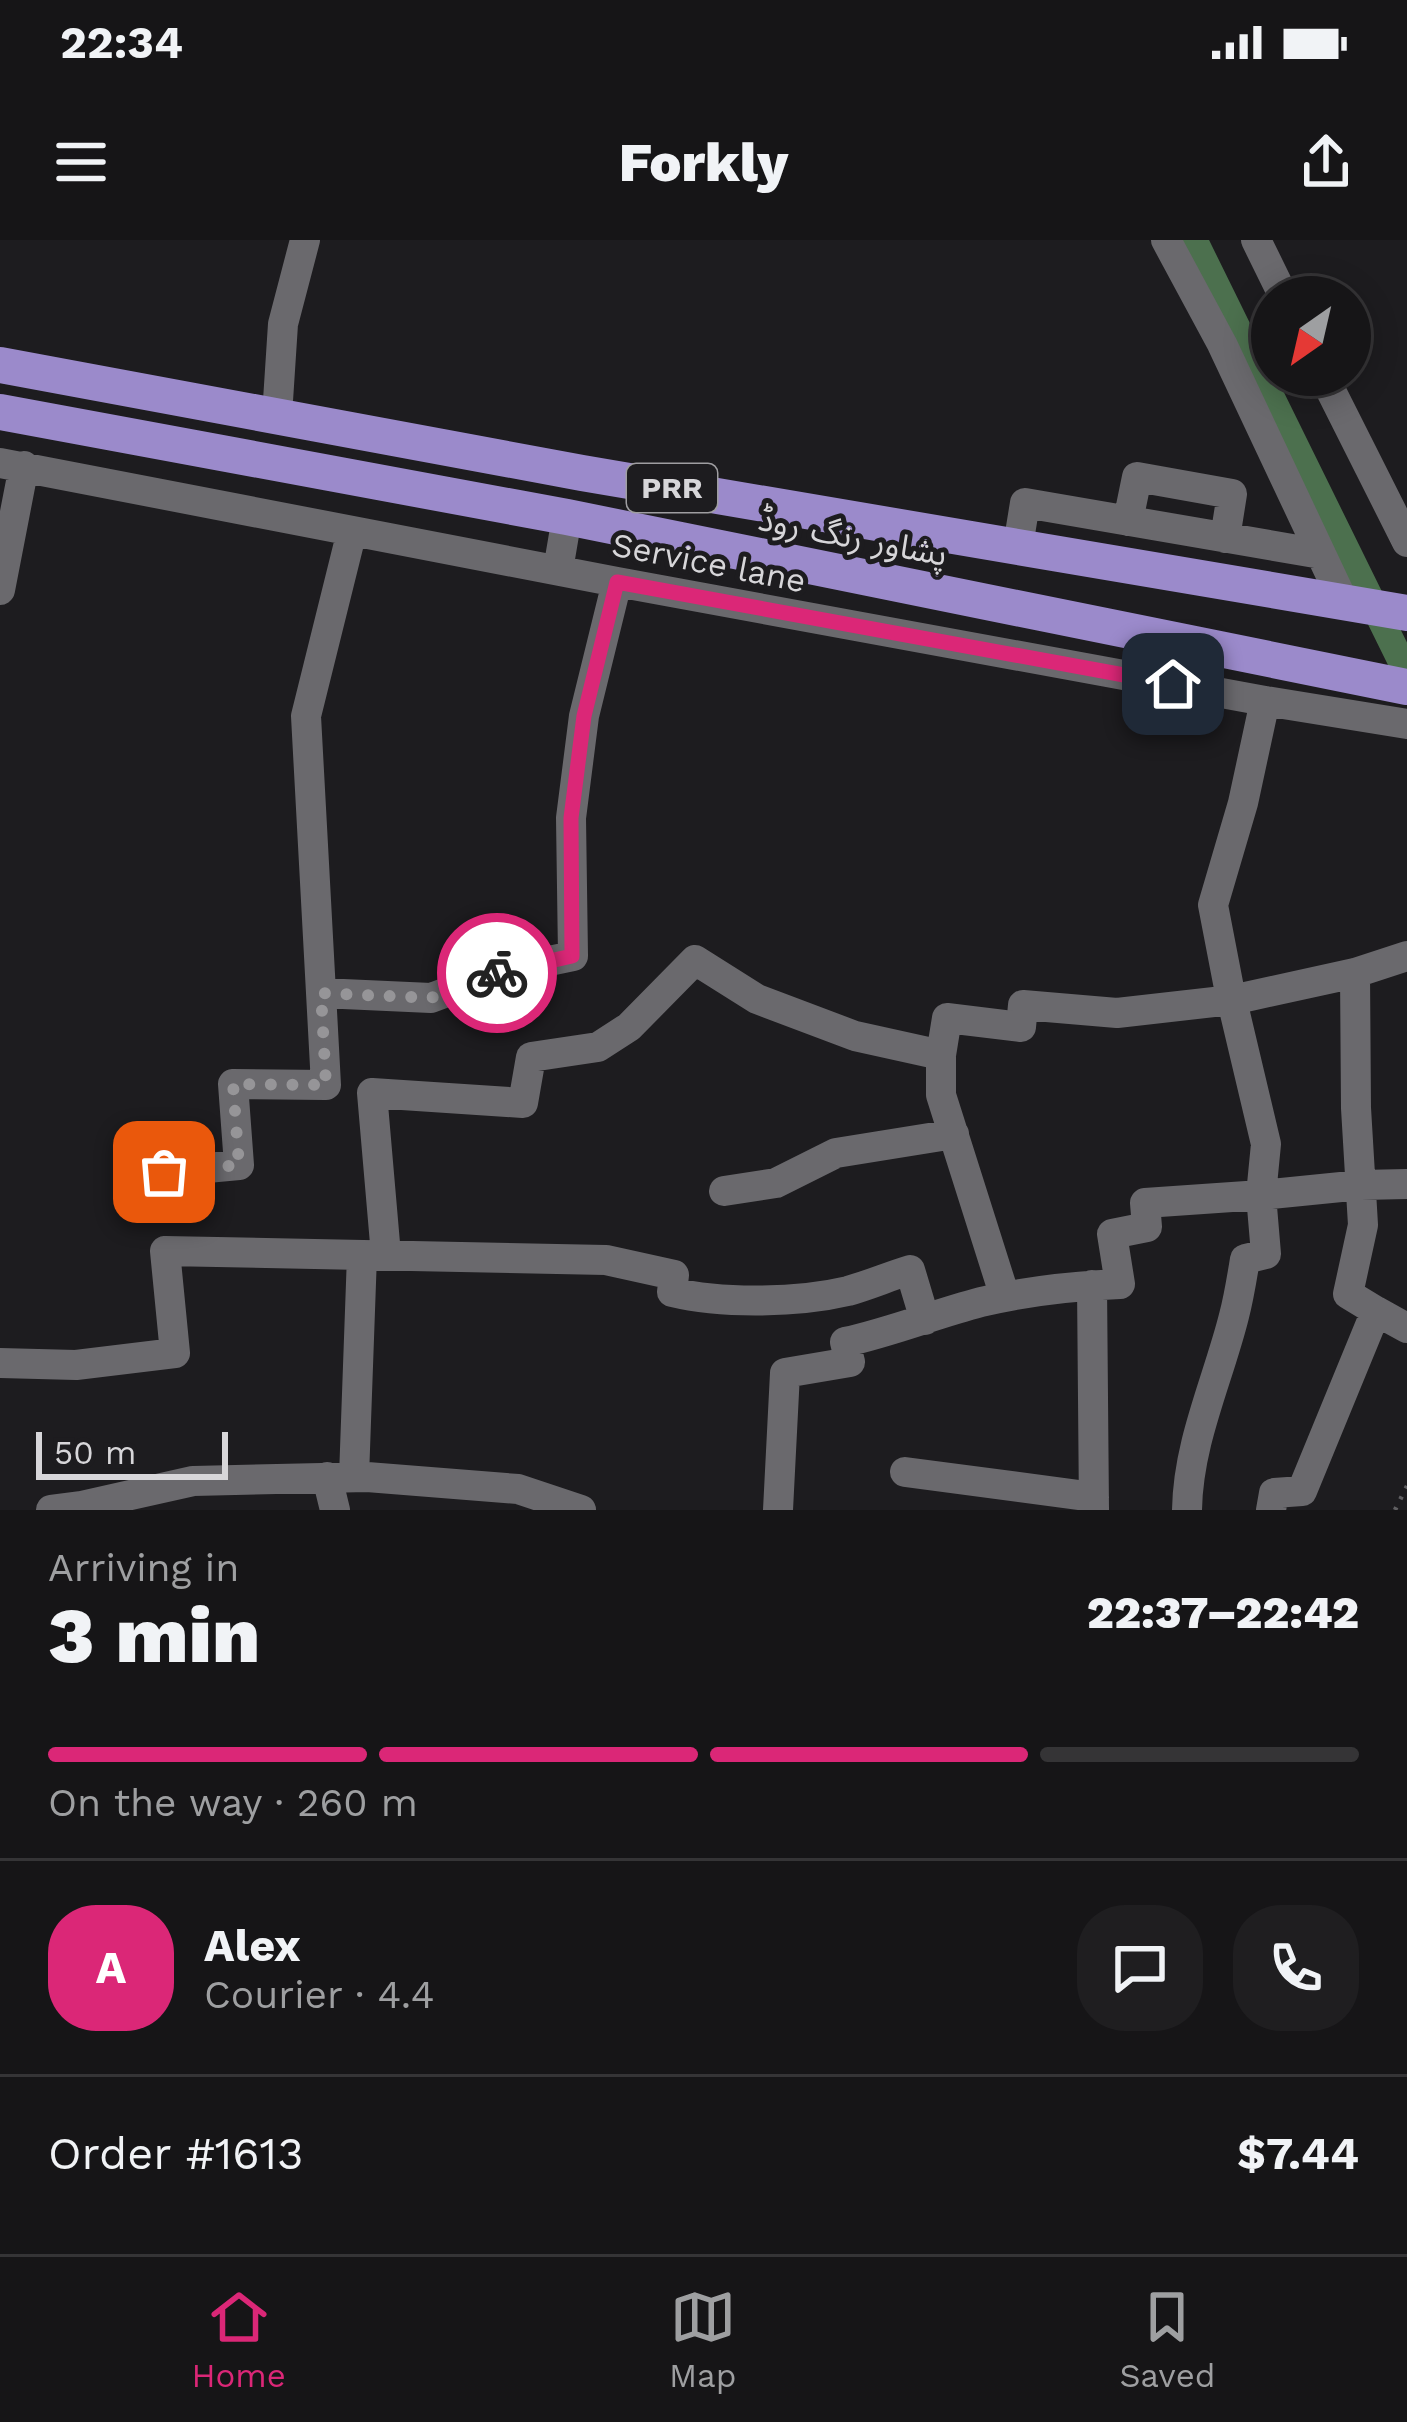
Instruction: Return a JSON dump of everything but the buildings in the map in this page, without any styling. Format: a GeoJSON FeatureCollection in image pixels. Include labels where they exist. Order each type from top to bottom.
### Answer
{"type":"FeatureCollection","features":[{"type":"Feature","properties":{"kind":"highway","name":"پشاور رنگ روڈ"},"geometry":{"type":"LineString","coordinates":[[0,365],[582,473],[1407,613]]}},
{"type":"Feature","properties":{"kind":"highway","name":"پشاور رنگ روڈ"},"geometry":{"type":"LineString","coordinates":[[0,412],[567,518],[1407,687]]}},
{"type":"Feature","properties":{"kind":"street"},"geometry":{"type":"LineString","coordinates":[[277,416],[283,324],[305,240]]}},
{"type":"Feature","properties":{"kind":"street"},"geometry":{"type":"LineString","coordinates":[[1166,240],[1222,344],[1344,601]]}},
{"type":"Feature","properties":{"kind":"street"},"geometry":{"type":"LineString","coordinates":[[1256,240],[1274,276]]}},
{"type":"Feature","properties":{"kind":"street"},"geometry":{"type":"LineString","coordinates":[[1334,396],[1407,542]]}},
{"type":"Feature","properties":{"kind":"street"},"geometry":{"type":"LineString","coordinates":[[0,590],[12,464]]}},
{"type":"Feature","properties":{"kind":"street","name":"Service lane"},"geometry":{"type":"LineString","coordinates":[[12,464],[617,582],[1407,724]]}},
{"type":"Feature","properties":{"kind":"street"},"geometry":{"type":"LineString","coordinates":[[1128,521],[1137,477],[1232,494],[1226,538]]}},
{"type":"Feature","properties":{"kind":"street"},"geometry":{"type":"LineString","coordinates":[[1018,546],[1025,503],[1322,554]]}},
{"type":"Feature","properties":{"kind":"street"},"geometry":{"type":"LineString","coordinates":[[558,570],[567,518]]}},
{"type":"Feature","properties":{"kind":"street"},"geometry":{"type":"LineString","coordinates":[[164,1172],[239,1165],[233,1084],[326,1085],[306,716],[352,531]]}},
{"type":"Feature","properties":{"kind":"street"},"geometry":{"type":"LineString","coordinates":[[321,993],[431,998],[506,970],[572,956],[571,818],[584,716],[617,582]]}},
{"type":"Feature","properties":{"kind":"street"},"geometry":{"type":"LineString","coordinates":[[1187,1510],[1187,1488],[1205,1405],[1234,1316],[1245,1259],[1266,1254],[1261,1195],[1266,1144],[1213,904],[1244,803],[1265,701]]}},
{"type":"Feature","properties":{"kind":"street"},"geometry":{"type":"LineString","coordinates":[[1005,1298],[941,1095],[947,1018],[1021,1027],[1023,1005],[1117,1013],[1232,1000],[1355,973],[1407,956]]}},
{"type":"Feature","properties":{"kind":"street"},"geometry":{"type":"LineString","coordinates":[[335,1510],[374,1255],[373,1093],[523,1103],[531,1057],[598,1047],[629,1028],[695,960],[757,1000],[855,1036],[941,1055]]}},
{"type":"Feature","properties":{"kind":"street"},"geometry":{"type":"LineString","coordinates":[[1355,973],[1363,1225],[1348,1294],[1407,1328]]}},
{"type":"Feature","properties":{"kind":"street"},"geometry":{"type":"LineString","coordinates":[[724,1191],[776,1184],[836,1153],[954,1134]]}},
{"type":"Feature","properties":{"kind":"street"},"geometry":{"type":"LineString","coordinates":[[778,1510],[785,1373],[850,1362],[845,1342],[1005,1298],[1059,1287],[1120,1284],[1112,1234],[1148,1227],[1145,1203],[1407,1184]]}},
{"type":"Feature","properties":{"kind":"street"},"geometry":{"type":"LineString","coordinates":[[0,1363],[76,1365],[175,1353],[165,1251],[606,1260],[674,1275],[672,1292],[699,1298],[783,1299],[846,1291],[910,1270],[925,1320]]}},
{"type":"Feature","properties":{"kind":"street"},"geometry":{"type":"LineString","coordinates":[[905,1472],[1094,1503],[1092,1285]]}},
{"type":"Feature","properties":{"kind":"street"},"geometry":{"type":"LineString","coordinates":[[1271,1510],[1274,1493],[1302,1491],[1376,1311]]}},
{"type":"Feature","properties":{"kind":"street"},"geometry":{"type":"LineString","coordinates":[[50,1510],[193,1481],[340,1477],[518,1489],[581,1510]]}},
{"type":"Feature","properties":{"kind":"path"},"geometry":{"type":"LineString","coordinates":[[1395,1510],[1407,1486]]}},
{"type":"Feature","properties":{"kind":"waterway"},"geometry":{"type":"LineString","coordinates":[[1194,240],[1407,673]]}},
{"type":"Feature","properties":{"kind":"way so far"},"geometry":{"type":"LineString","coordinates":[[164,1172],[239,1165],[233,1084],[326,1085],[321,993],[431,998],[497,973]]}},
{"type":"Feature","properties":{"kind":"route"},"geometry":{"type":"LineString","coordinates":[[497,973],[572,956],[571,818],[584,716],[617,582],[1173,684]]}}]}
